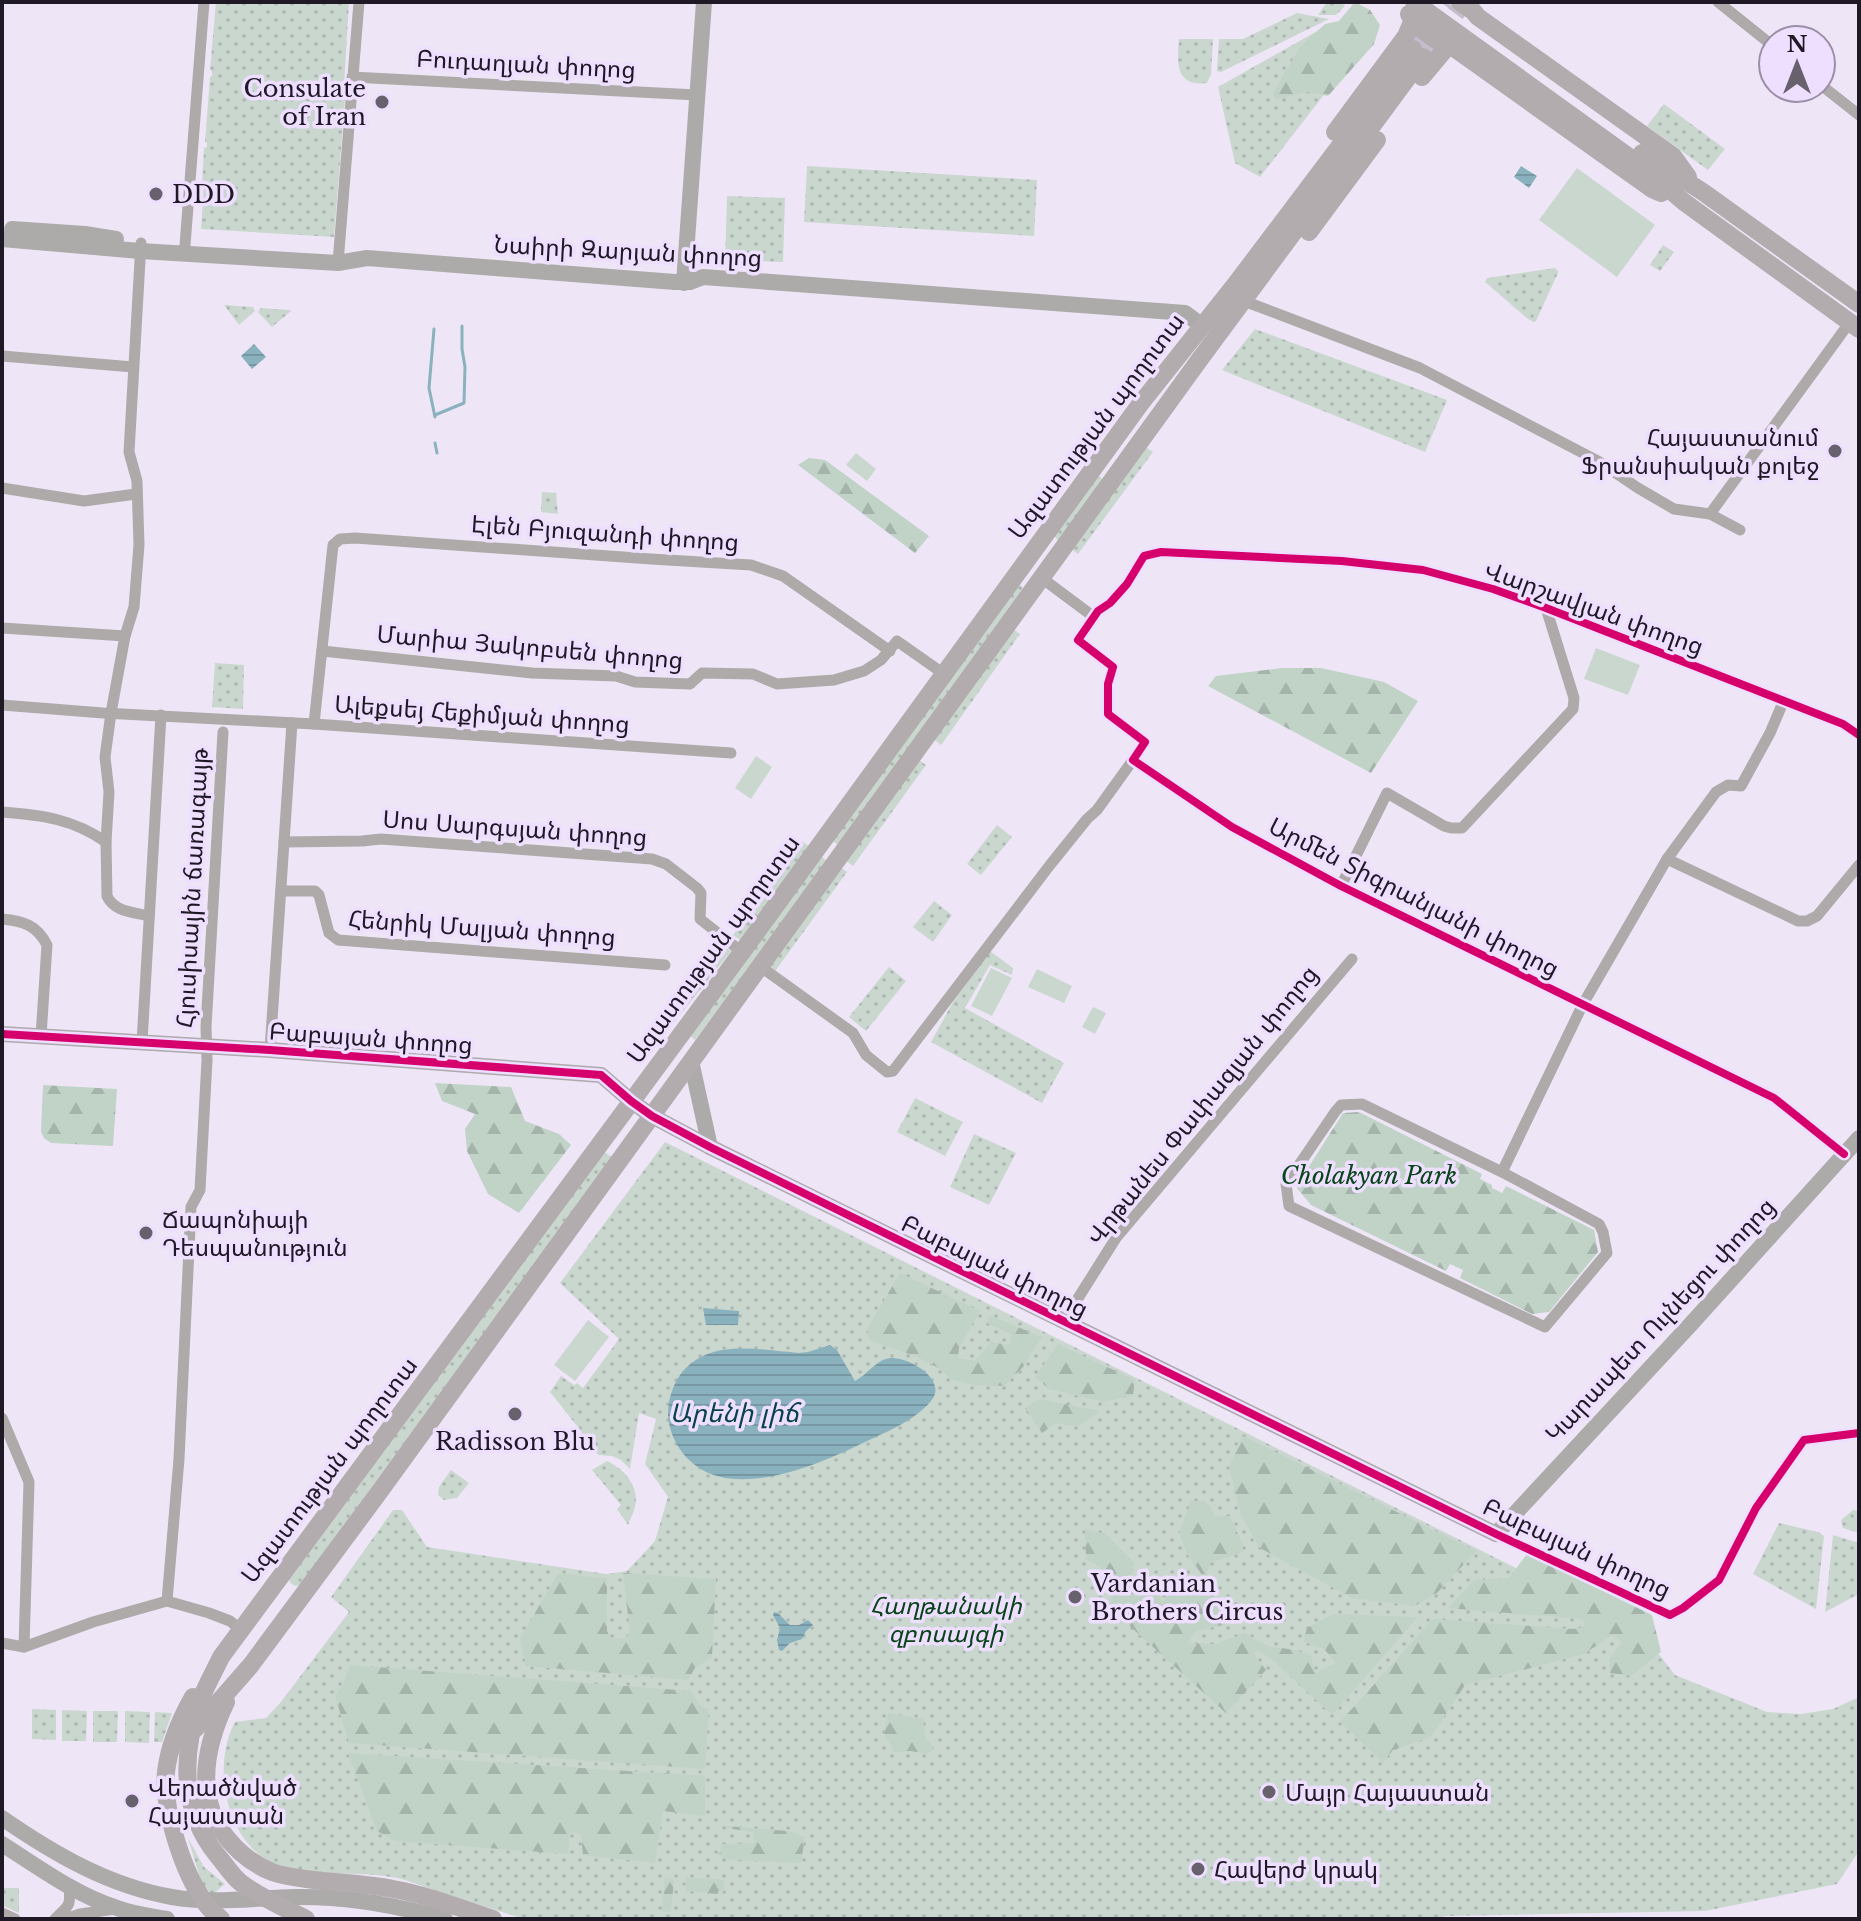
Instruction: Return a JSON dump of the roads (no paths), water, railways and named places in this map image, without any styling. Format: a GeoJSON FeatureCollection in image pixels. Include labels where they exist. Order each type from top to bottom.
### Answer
{"type":"FeatureCollection","features":[{"type":"Feature","properties":{"kind":"main road"},"geometry":{"type":"LineString","coordinates":[[1432,2],[1469,29],[1673,156],[1689,194],[1854,326]]}},
{"type":"Feature","properties":{"kind":"main road"},"geometry":{"type":"LineString","coordinates":[[1407,10],[1469,29]]}},
{"type":"Feature","properties":{"kind":"main road"},"geometry":{"type":"LineString","coordinates":[[1407,10],[1469,29],[1652,189],[1689,194],[1859,304]]}},
{"type":"Feature","properties":{"kind":"main road","name":"Ազատության պողոտա"},"geometry":{"type":"LineString","coordinates":[[1244,290],[1244,256],[1406,36],[1407,10]]}},
{"type":"Feature","properties":{"kind":"main road","name":"Ազատության պողոտա"},"geometry":{"type":"LineString","coordinates":[[306,1919],[238,1881],[210,1846],[197,1822],[186,1777],[191,1734],[200,1701],[221,1657],[742,952],[1141,403],[1201,325],[1244,290],[1276,277],[1434,60],[1469,29]]}},
{"type":"Feature","properties":{"kind":"main road","name":"Ազատության պողոտա"},"geometry":{"type":"LineString","coordinates":[[191,1734],[251,1665],[761,967],[1043,579],[1244,290],[1418,53]]}},
{"type":"Feature","properties":{"kind":"main road"},"geometry":{"type":"LineString","coordinates":[[1141,403],[1159,416]]}},
{"type":"Feature","properties":{"kind":"main road"},"geometry":{"type":"LineString","coordinates":[[251,1665],[233,1656],[234,1647],[260,1611],[263,1601]]}},
{"type":"Feature","properties":{"kind":"main road"},"geometry":{"type":"LineString","coordinates":[[221,1657],[187,1708],[172,1744],[166,1774],[171,1826],[203,1901],[221,1919]]}},
{"type":"Feature","properties":{"kind":"main road"},"geometry":{"type":"LineString","coordinates":[[234,1686],[212,1738],[206,1781],[207,1800],[214,1819],[231,1845],[274,1873],[392,1889],[493,1919]]}},
{"type":"Feature","properties":{"kind":"street"},"geometry":{"type":"LineString","coordinates":[[185,245],[204,2]]}},
{"type":"Feature","properties":{"kind":"street"},"geometry":{"type":"LineString","coordinates":[[338,259],[359,2]]}},
{"type":"Feature","properties":{"kind":"street"},"geometry":{"type":"LineString","coordinates":[[694,95],[697,2]]}},
{"type":"Feature","properties":{"kind":"street"},"geometry":{"type":"LineString","coordinates":[[679,283],[704,2]]}},
{"type":"Feature","properties":{"kind":"street"},"geometry":{"type":"LineString","coordinates":[[1718,2],[1757,33]]}},
{"type":"Feature","properties":{"kind":"street","name":"Բուդաղյան փողոց"},"geometry":{"type":"LineString","coordinates":[[352,77],[694,95]]}},
{"type":"Feature","properties":{"kind":"street"},"geometry":{"type":"LineString","coordinates":[[1837,98],[1859,115]]}},
{"type":"Feature","properties":{"kind":"street","name":"Նաիրի Զարյան փողոց"},"geometry":{"type":"LineString","coordinates":[[2,228],[85,234],[141,247],[185,245],[338,259]]}},
{"type":"Feature","properties":{"kind":"street","name":"Նաիրի Զարյան փողոց"},"geometry":{"type":"LineString","coordinates":[[2,239],[338,259],[367,258],[679,283],[703,277],[1185,313],[1201,325]]}},
{"type":"Feature","properties":{"kind":"street"},"geometry":{"type":"LineString","coordinates":[[141,247],[129,452],[137,481],[139,531],[134,607],[125,636],[105,757],[109,792],[106,842],[107,896],[110,903],[117,908],[149,916]]}},
{"type":"Feature","properties":{"kind":"street"},"geometry":{"type":"LineString","coordinates":[[1244,290],[1420,368],[1598,461],[1674,509],[1710,514],[1740,530]]}},
{"type":"Feature","properties":{"kind":"street"},"geometry":{"type":"LineString","coordinates":[[1710,514],[1854,326]]}},
{"type":"Feature","properties":{"kind":"street"},"geometry":{"type":"LineString","coordinates":[[2,356],[133,367]]}},
{"type":"Feature","properties":{"kind":"street"},"geometry":{"type":"LineString","coordinates":[[2,488],[84,501],[136,494]]}},
{"type":"Feature","properties":{"kind":"street","name":"Էլեն Բյուզանդի փողոց"},"geometry":{"type":"LineString","coordinates":[[322,651],[333,545],[340,539],[355,538],[751,565],[783,576],[890,651]]}},
{"type":"Feature","properties":{"kind":"street","name":"Վարշավյան փողոց"},"geometry":{"type":"LineString","coordinates":[[1094,617],[1127,584],[1144,556],[1161,552],[1328,560],[1423,570],[1493,589],[1546,608],[1784,700],[1843,724],[1859,735]]}},
{"type":"Feature","properties":{"kind":"street"},"geometry":{"type":"LineString","coordinates":[[761,967],[853,1033],[866,1055],[890,1072],[1050,865],[1097,810],[1145,742],[1108,714],[1108,684],[1113,667],[1078,640],[1094,617],[1043,579]]}},
{"type":"Feature","properties":{"kind":"street"},"geometry":{"type":"LineString","coordinates":[[1341,886],[1387,793],[1444,826],[1462,828],[1573,709],[1575,704],[1546,608]]}},
{"type":"Feature","properties":{"kind":"street"},"geometry":{"type":"LineString","coordinates":[[2,628],[125,636]]}},
{"type":"Feature","properties":{"kind":"street"},"geometry":{"type":"LineString","coordinates":[[890,651],[897,641],[944,674]]}},
{"type":"Feature","properties":{"kind":"street"},"geometry":{"type":"LineString","coordinates":[[314,724],[322,651]]}},
{"type":"Feature","properties":{"kind":"street","name":"Մարիա Յակոբսեն փողոց"},"geometry":{"type":"LineString","coordinates":[[322,651],[532,673],[616,676],[635,682],[690,684],[702,673],[753,674],[777,684],[834,680],[864,671],[890,651]]}},
{"type":"Feature","properties":{"kind":"street"},"geometry":{"type":"LineString","coordinates":[[1502,1172],[1583,1004],[1667,859],[1716,792],[1728,785],[1741,786],[1784,700]]}},
{"type":"Feature","properties":{"kind":"street","name":"Ալեքսեյ Հեքիմյան փողոց"},"geometry":{"type":"LineString","coordinates":[[2,705],[731,753]]}},
{"type":"Feature","properties":{"kind":"street"},"geometry":{"type":"LineString","coordinates":[[142,1042],[161,715]]}},
{"type":"Feature","properties":{"kind":"street"},"geometry":{"type":"LineString","coordinates":[[270,1050],[292,723]]}},
{"type":"Feature","properties":{"kind":"street","name":"Հյուսիսային ճառագայթ"},"geometry":{"type":"LineString","coordinates":[[167,1601],[179,1459],[191,1207],[200,1190],[223,732]]}},
{"type":"Feature","properties":{"kind":"street","name":"Արմեն Տիգրանյանի փողոց"},"geometry":{"type":"LineString","coordinates":[[1133,760],[1232,827],[1341,886],[1774,1098],[1844,1154]]}},
{"type":"Feature","properties":{"kind":"street"},"geometry":{"type":"LineString","coordinates":[[2,812],[65,821],[90,831],[106,842]]}},
{"type":"Feature","properties":{"kind":"street","name":"Սոս Սարգսյան փողոց"},"geometry":{"type":"LineString","coordinates":[[284,842],[381,839],[659,860],[697,888],[701,893],[700,919],[742,952]]}},
{"type":"Feature","properties":{"kind":"street"},"geometry":{"type":"LineString","coordinates":[[1667,859],[1798,921],[1817,916],[1859,865]]}},
{"type":"Feature","properties":{"kind":"street","name":"Հենրիկ Մալյան փողոց"},"geometry":{"type":"LineString","coordinates":[[281,891],[315,891],[319,895],[329,933],[338,940],[665,965]]}},
{"type":"Feature","properties":{"kind":"street"},"geometry":{"type":"LineString","coordinates":[[2,919],[22,921],[42,935],[47,945],[41,1036]]}},
{"type":"Feature","properties":{"kind":"street","name":"Վրթանես Փափազյան փողոց"},"geometry":{"type":"LineString","coordinates":[[1063,1322],[1116,1238],[1352,959]]}},
{"type":"Feature","properties":{"kind":"street","name":"Բաբայան փողոց"},"geometry":{"type":"LineString","coordinates":[[2,1034],[601,1075],[652,1116],[710,1147],[1496,1534],[1670,1615],[1719,1580],[1756,1508],[1804,1440],[1859,1433]]}},
{"type":"Feature","properties":{"kind":"street"},"geometry":{"type":"LineString","coordinates":[[691,1061],[710,1147]]}},
{"type":"Feature","properties":{"kind":"street"},"geometry":{"type":"LineString","coordinates":[[1362,1104],[1502,1172],[1599,1224],[1603,1232],[1607,1253],[1545,1327],[1289,1206],[1286,1184],[1341,1105],[1362,1104]]}},
{"type":"Feature","properties":{"kind":"street","name":"Կարապետ Ուլնեցու փողոց"},"geometry":{"type":"LineString","coordinates":[[1496,1534],[1859,1138]]}},
{"type":"Feature","properties":{"kind":"street"},"geometry":{"type":"LineString","coordinates":[[2,1418],[29,1482],[24,1647]]}},
{"type":"Feature","properties":{"kind":"street"},"geometry":{"type":"LineString","coordinates":[[2,1643],[24,1647],[93,1622],[167,1601],[230,1621],[241,1630]]}},
{"type":"Feature","properties":{"kind":"street"},"geometry":{"type":"LineString","coordinates":[[2,1818],[40,1844],[87,1869],[128,1886],[170,1897],[332,1899],[390,1905],[445,1919]]}},
{"type":"Feature","properties":{"kind":"street"},"geometry":{"type":"LineString","coordinates":[[2,1844],[69,1886],[118,1909],[167,1919]]}},
{"type":"Feature","properties":{"kind":"street"},"geometry":{"type":"LineString","coordinates":[[55,1919],[69,1906],[69,1886]]}},
{"type":"Feature","properties":{"kind":"street"},"geometry":{"type":"LineString","coordinates":[[65,1919],[118,1909]]}},
{"type":"Feature","properties":{"kind":"street"},"geometry":{"type":"LineString","coordinates":[[2,1913],[15,1919]]}},
{"type":"Feature","properties":{"kind":"water"},"geometry":{"type":"Polygon","coordinates":[[[1521,166],[1537,176],[1529,188],[1514,177],[1521,166]]]}},
{"type":"Feature","properties":{"kind":"water"},"geometry":{"type":"Polygon","coordinates":[[[254,344],[266,357],[252,369],[241,356],[254,344]]]}},
{"type":"Feature","properties":{"kind":"water"},"geometry":{"type":"Polygon","coordinates":[[[703,1308],[739,1311],[738,1325],[706,1325],[703,1308]]]}},
{"type":"Feature","properties":{"kind":"water","name":"Արենի լիճ"},"geometry":{"type":"Polygon","coordinates":[[[830,1345],[837,1350],[855,1381],[890,1358],[916,1365],[935,1385],[931,1401],[909,1420],[892,1429],[824,1461],[775,1476],[727,1478],[706,1472],[680,1449],[670,1427],[669,1404],[677,1380],[691,1363],[719,1351],[751,1349],[799,1353],[830,1345]]]}},
{"type":"Feature","properties":{"kind":"water"},"geometry":{"type":"Polygon","coordinates":[[[774,1612],[790,1625],[799,1625],[808,1620],[813,1625],[802,1639],[779,1650],[777,1640],[780,1628],[774,1612]]]}},
{"type":"Feature","properties":{"kind":"waterway"},"geometry":{"type":"LineString","coordinates":[[435,415],[464,403],[462,326]]}},
{"type":"Feature","properties":{"kind":"waterway"},"geometry":{"type":"LineString","coordinates":[[434,329],[429,388],[435,417]]}},
{"type":"Feature","properties":{"kind":"waterway"},"geometry":{"type":"LineString","coordinates":[[435,443],[437,453]]}},
{"type":"Feature","properties":{"kind":"tunnel"},"geometry":{"type":"LineString","coordinates":[[1413,49],[1446,2]]}},
{"type":"Feature","properties":{"kind":"tunnel"},"geometry":{"type":"LineString","coordinates":[[1423,57],[1464,2]]}},
{"type":"Feature","properties":{"kind":"place","name":"Consulate of Iran"},"geometry":{"type":"Point","coordinates":[382,102]}},
{"type":"Feature","properties":{"kind":"place","name":"DDD"},"geometry":{"type":"Point","coordinates":[156,194]}},
{"type":"Feature","properties":{"kind":"place","name":"Հայաստանում Ֆրանսիական քոլեջ"},"geometry":{"type":"Point","coordinates":[1835,451]}},
{"type":"Feature","properties":{"kind":"place","name":"Ճապոնիայի Դեսպանություն"},"geometry":{"type":"Point","coordinates":[146,1233]}},
{"type":"Feature","properties":{"kind":"place","name":"Radisson Blu"},"geometry":{"type":"Point","coordinates":[515,1414]}},
{"type":"Feature","properties":{"kind":"place","name":"Vardanian Brothers Circus"},"geometry":{"type":"Point","coordinates":[1075,1597]}},
{"type":"Feature","properties":{"kind":"place","name":"Մայր Հայաստան"},"geometry":{"type":"Point","coordinates":[1269,1792]}},
{"type":"Feature","properties":{"kind":"place","name":"Վերածնված Հայաստան"},"geometry":{"type":"Point","coordinates":[132,1801]}},
{"type":"Feature","properties":{"kind":"place","name":"Հավերժ կրակ"},"geometry":{"type":"Point","coordinates":[1198,1869]}},
{"type":"Feature","properties":{"kind":"park label","name":"Cholakyan Park"},"geometry":{"type":"Point","coordinates":[1369,1175]}},
{"type":"Feature","properties":{"kind":"park label","name":"Հաղթանակի զբոսայգի"},"geometry":{"type":"Point","coordinates":[946,1619]}}]}
